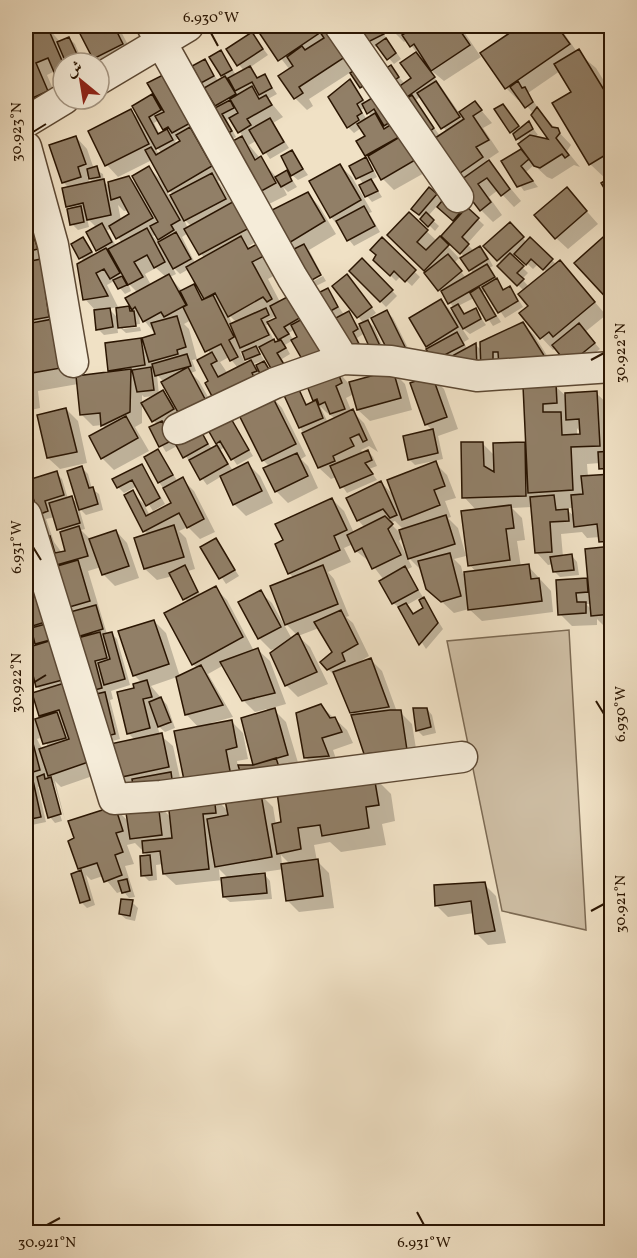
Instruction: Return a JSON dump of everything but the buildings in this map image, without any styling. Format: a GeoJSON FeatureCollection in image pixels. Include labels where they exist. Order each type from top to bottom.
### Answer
{"type":"FeatureCollection","features":[{"type":"Feature","properties":{"kind":"street"},"geometry":{"type":"LineString","coordinates":[[111,70],[156,34],[188,26]]}},
{"type":"Feature","properties":{"kind":"street"},"geometry":{"type":"LineString","coordinates":[[340,26],[458,197]]}},
{"type":"Feature","properties":{"kind":"street"},"geometry":{"type":"LineString","coordinates":[[156,34],[292,277],[343,359]]}},
{"type":"Feature","properties":{"kind":"street"},"geometry":{"type":"LineString","coordinates":[[26,122],[51,107]]}},
{"type":"Feature","properties":{"kind":"street"},"geometry":{"type":"LineString","coordinates":[[26,147],[53,245],[73,362]]}},
{"type":"Feature","properties":{"kind":"street"},"geometry":{"type":"LineString","coordinates":[[178,429],[275,383],[343,359],[391,361],[477,376],[612,367]]}},
{"type":"Feature","properties":{"kind":"street"},"geometry":{"type":"LineString","coordinates":[[26,515],[114,799],[161,796],[462,756]]}},
{"type":"Feature","properties":{"kind":"shaded area"},"geometry":{"type":"Polygon","coordinates":[[[569,630],[586,930],[502,911],[447,641],[569,630]]]}}]}
